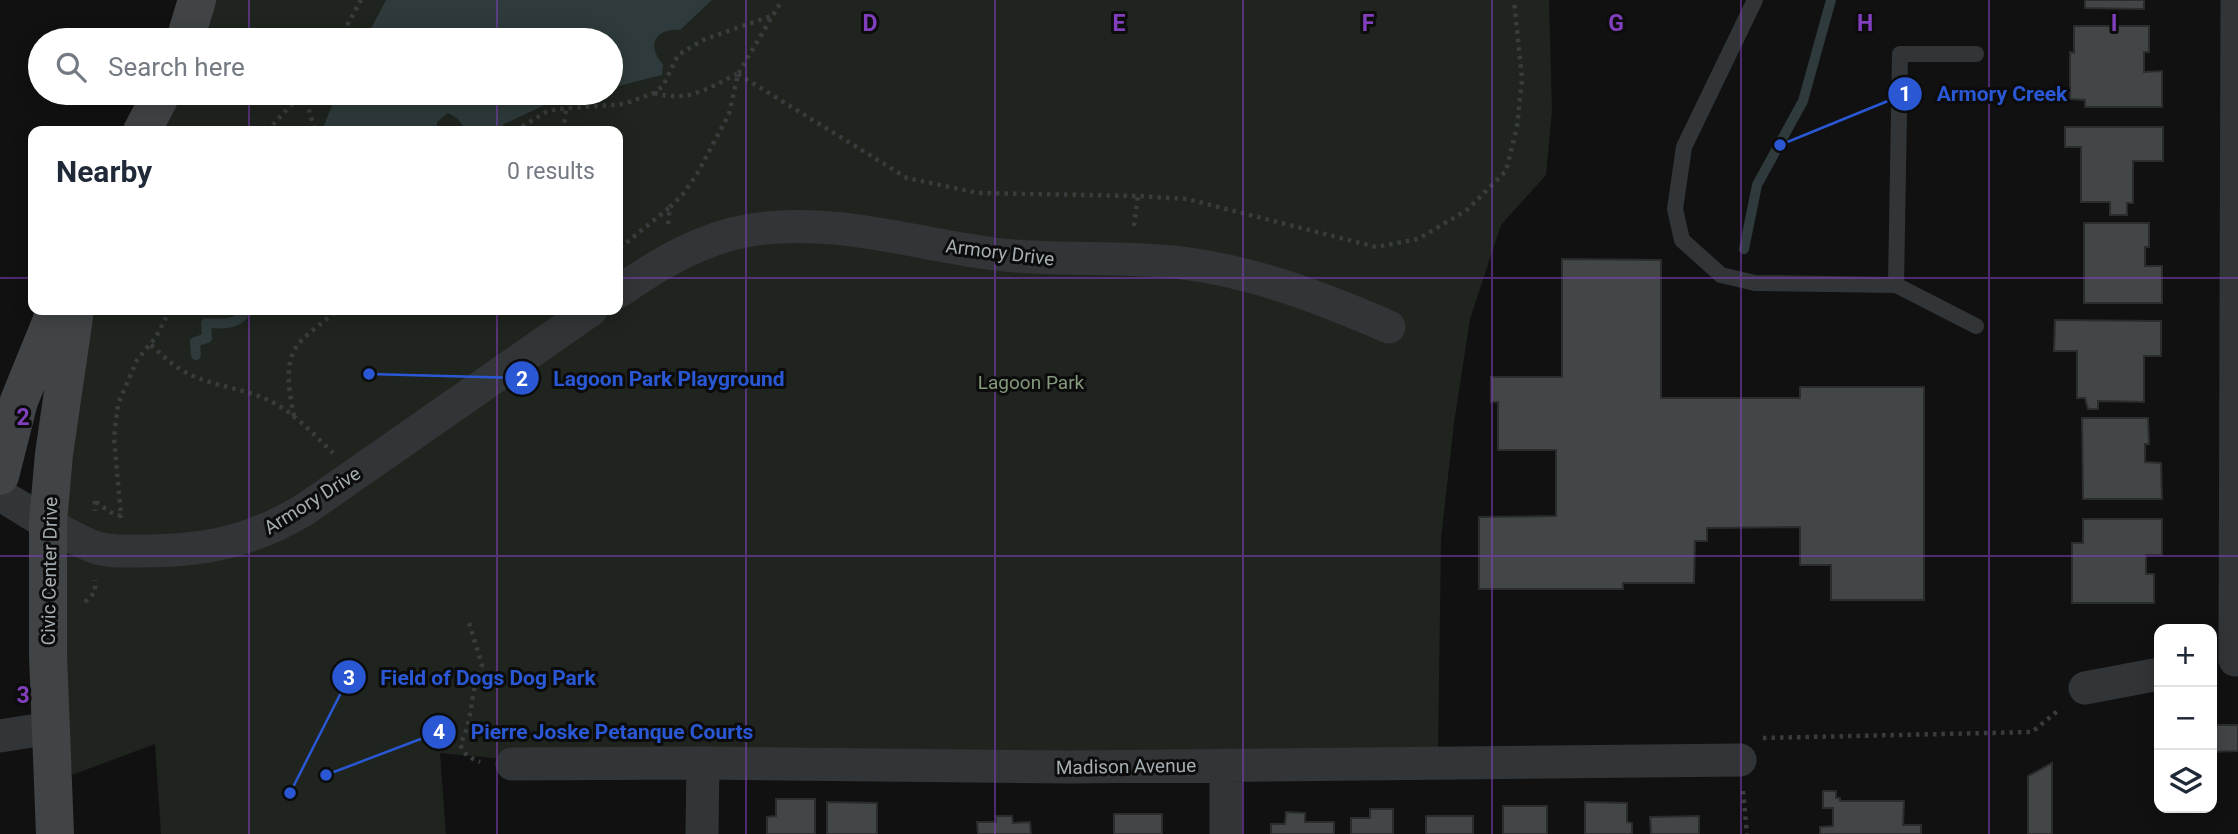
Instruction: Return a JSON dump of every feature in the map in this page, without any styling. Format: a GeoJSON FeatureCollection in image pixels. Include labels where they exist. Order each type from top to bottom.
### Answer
{"type":"FeatureCollection","features":[{"type":"Feature","properties":{"kind":"street"},"geometry":{"type":"LineString","coordinates":[[189,28],[197,0]]}},
{"type":"Feature","properties":{"kind":"street"},"geometry":{"type":"LineString","coordinates":[[2228,661],[2237,0]]}},
{"type":"Feature","properties":{"kind":"street"},"geometry":{"type":"LineString","coordinates":[[145,126],[156,105]]}},
{"type":"Feature","properties":{"kind":"street","name":"Armory Drive"},"geometry":{"type":"LineString","coordinates":[[623,289],[663,263],[711,240],[750,230],[795,226],[850,229],[1016,256],[1156,261],[1210,267],[1284,285],[1389,327]]}},
{"type":"Feature","properties":{"kind":"street"},"geometry":{"type":"LineString","coordinates":[[0,476],[19,401],[54,315]]}},
{"type":"Feature","properties":{"kind":"street","name":"Civic Center Drive"},"geometry":{"type":"LineString","coordinates":[[55,834],[48,655],[48,522],[57,432],[74,315]]}},
{"type":"Feature","properties":{"kind":"street","name":"Armory Drive"},"geometry":{"type":"LineString","coordinates":[[0,495],[96,548],[129,551],[202,549],[225,544],[267,530],[322,497],[584,315]]}},
{"type":"Feature","properties":{"kind":"street"},"geometry":{"type":"LineString","coordinates":[[2085,688],[2154,675]]}},
{"type":"Feature","properties":{"kind":"street"},"geometry":{"type":"LineString","coordinates":[[0,736],[51,728]]}},
{"type":"Feature","properties":{"kind":"street","name":"Madison Avenue"},"geometry":{"type":"LineString","coordinates":[[512,764],[1069,767],[1740,760]]}},
{"type":"Feature","properties":{"kind":"street"},"geometry":{"type":"LineString","coordinates":[[702,834],[703,763]]}},
{"type":"Feature","properties":{"kind":"street"},"geometry":{"type":"LineString","coordinates":[[1226,765],[1226,834]]}},
{"type":"Feature","properties":{"kind":"lane"},"geometry":{"type":"LineString","coordinates":[[1755,0],[1684,147],[1675,209],[1682,240],[1721,275],[1755,284],[1896,285],[1976,326]]}},
{"type":"Feature","properties":{"kind":"lane"},"geometry":{"type":"LineString","coordinates":[[1896,285],[1900,54],[1976,54]]}},
{"type":"Feature","properties":{"kind":"path"},"geometry":{"type":"LineString","coordinates":[[346,28],[362,0]]}},
{"type":"Feature","properties":{"kind":"path"},"geometry":{"type":"LineString","coordinates":[[623,246],[670,207],[683,194],[696,174],[729,114],[738,74],[782,0]]}},
{"type":"Feature","properties":{"kind":"path"},"geometry":{"type":"LineString","coordinates":[[738,74],[907,178],[978,193],[1187,199],[1376,247],[1418,239],[1467,210],[1506,171],[1517,127],[1522,79],[1514,0]]}},
{"type":"Feature","properties":{"kind":"path"},"geometry":{"type":"LineString","coordinates":[[623,104],[654,93],[663,86],[678,55],[703,40],[771,16]]}},
{"type":"Feature","properties":{"kind":"path"},"geometry":{"type":"LineString","coordinates":[[654,93],[670,98],[693,95],[738,74]]}},
{"type":"Feature","properties":{"kind":"path"},"geometry":{"type":"LineString","coordinates":[[272,126],[292,105]]}},
{"type":"Feature","properties":{"kind":"path"},"geometry":{"type":"LineString","coordinates":[[307,105],[313,126]]}},
{"type":"Feature","properties":{"kind":"path"},"geometry":{"type":"LineString","coordinates":[[523,126],[546,112],[557,109],[614,105]]}},
{"type":"Feature","properties":{"kind":"path"},"geometry":{"type":"LineString","coordinates":[[564,126],[566,110]]}},
{"type":"Feature","properties":{"kind":"path"},"geometry":{"type":"LineString","coordinates":[[663,263],[670,207]]}},
{"type":"Feature","properties":{"kind":"path"},"geometry":{"type":"LineString","coordinates":[[83,611],[87,600],[95,592],[95,501],[121,516],[114,421],[118,404],[137,360],[151,345],[167,315]]}},
{"type":"Feature","properties":{"kind":"path"},"geometry":{"type":"LineString","coordinates":[[294,416],[289,371],[295,349],[332,315]]}},
{"type":"Feature","properties":{"kind":"path"},"geometry":{"type":"LineString","coordinates":[[151,345],[191,375],[267,400],[294,416],[335,454],[343,448]]}},
{"type":"Feature","properties":{"kind":"path"},"geometry":{"type":"LineString","coordinates":[[468,623],[482,665],[475,679],[469,729],[460,744],[463,752],[471,758],[493,766],[512,764]]}},
{"type":"Feature","properties":{"kind":"path"},"geometry":{"type":"LineString","coordinates":[[1748,834],[1740,760],[1756,738],[2032,732],[2085,688]]}},
{"type":"Feature","properties":{"kind":"green space","name":"Lagoon Park"},"geometry":{"type":"Polygon","coordinates":[[[197,0],[1549,0],[1552,110],[1546,175],[1501,225],[1470,319],[1454,423],[1441,539],[1438,751],[535,762],[440,753],[446,834],[161,834],[155,744],[72,775],[66,726],[59,571],[79,315],[623,315],[623,126],[145,126],[156,105],[623,105],[623,28],[189,28],[197,0]]]}},
{"type":"Feature","properties":{"kind":"shaded area"},"geometry":{"type":"Polygon","coordinates":[[[386,0],[712,0],[680,30],[659,35],[654,45],[663,64],[662,75],[623,85],[623,28],[371,28],[386,0]]]}},
{"type":"Feature","properties":{"kind":"shaded area"},"geometry":{"type":"Polygon","coordinates":[[[332,105],[545,105],[502,126],[463,126],[448,113],[437,122],[437,126],[324,126],[332,105]]]}},
{"type":"Feature","properties":{"kind":"building"},"geometry":{"type":"Polygon","coordinates":[[[2085,0],[2144,0],[2144,9],[2085,8],[2085,0]]]}},
{"type":"Feature","properties":{"kind":"building"},"geometry":{"type":"Polygon","coordinates":[[[2074,26],[2149,26],[2149,52],[2144,52],[2144,72],[2162,71],[2162,107],[2085,107],[2085,100],[2070,99],[2070,52],[2074,53],[2074,26]]]}},
{"type":"Feature","properties":{"kind":"building"},"geometry":{"type":"Polygon","coordinates":[[[2065,127],[2163,127],[2163,161],[2133,161],[2133,203],[2127,203],[2127,215],[2110,215],[2110,202],[2081,202],[2081,147],[2065,147],[2065,127]]]}},
{"type":"Feature","properties":{"kind":"building"},"geometry":{"type":"Polygon","coordinates":[[[2084,223],[2149,223],[2149,247],[2145,247],[2145,266],[2162,266],[2162,303],[2084,303],[2084,223]]]}},
{"type":"Feature","properties":{"kind":"building"},"geometry":{"type":"Polygon","coordinates":[[[1562,259],[1661,260],[1661,398],[1800,398],[1800,387],[1924,387],[1924,600],[1831,600],[1831,565],[1800,565],[1800,527],[1707,528],[1707,541],[1695,541],[1694,583],[1623,583],[1623,589],[1479,589],[1479,517],[1556,516],[1556,450],[1498,450],[1498,402],[1491,402],[1491,377],[1562,377],[1562,259]]]}},
{"type":"Feature","properties":{"kind":"building"},"geometry":{"type":"Polygon","coordinates":[[[2055,320],[2161,321],[2161,356],[2144,356],[2144,402],[2098,401],[2098,409],[2088,409],[2085,398],[2077,398],[2077,351],[2054,351],[2055,320]]]}},
{"type":"Feature","properties":{"kind":"building"},"geometry":{"type":"Polygon","coordinates":[[[2082,418],[2148,418],[2149,444],[2145,444],[2145,462],[2161,463],[2162,499],[2083,499],[2082,418]]]}},
{"type":"Feature","properties":{"kind":"building"},"geometry":{"type":"Polygon","coordinates":[[[2083,519],[2162,519],[2162,555],[2146,555],[2146,574],[2154,574],[2154,603],[2072,603],[2072,543],[2083,543],[2083,519]]]}},
{"type":"Feature","properties":{"kind":"building"},"geometry":{"type":"Polygon","coordinates":[[[2217,725],[2238,725],[2238,751],[2217,752],[2217,725]]]}},
{"type":"Feature","properties":{"kind":"building"},"geometry":{"type":"Polygon","coordinates":[[[2052,763],[2052,834],[2028,834],[2028,776],[2052,763]]]}},
{"type":"Feature","properties":{"kind":"building"},"geometry":{"type":"Polygon","coordinates":[[[1823,791],[1836,791],[1836,798],[1840,798],[1840,801],[1904,801],[1903,825],[1921,825],[1921,834],[1820,834],[1820,827],[1833,826],[1833,808],[1823,808],[1823,791]]]}},
{"type":"Feature","properties":{"kind":"building"},"geometry":{"type":"Polygon","coordinates":[[[776,799],[815,799],[815,834],[767,834],[767,817],[776,816],[776,799]]]}},
{"type":"Feature","properties":{"kind":"building"},"geometry":{"type":"Polygon","coordinates":[[[827,802],[877,803],[877,834],[827,834],[827,802]]]}},
{"type":"Feature","properties":{"kind":"building"},"geometry":{"type":"Polygon","coordinates":[[[1585,802],[1627,803],[1627,822],[1632,823],[1632,834],[1585,834],[1585,802]]]}},
{"type":"Feature","properties":{"kind":"building"},"geometry":{"type":"Polygon","coordinates":[[[1503,806],[1547,806],[1547,834],[1503,834],[1503,806]]]}},
{"type":"Feature","properties":{"kind":"building"},"geometry":{"type":"Polygon","coordinates":[[[1370,809],[1393,809],[1393,834],[1351,834],[1351,818],[1370,818],[1370,809]]]}},
{"type":"Feature","properties":{"kind":"building"},"geometry":{"type":"Polygon","coordinates":[[[1286,812],[1305,813],[1305,822],[1334,822],[1334,834],[1271,834],[1271,824],[1285,824],[1286,812]]]}},
{"type":"Feature","properties":{"kind":"building"},"geometry":{"type":"Polygon","coordinates":[[[1114,814],[1162,814],[1162,834],[1114,834],[1114,814]]]}},
{"type":"Feature","properties":{"kind":"building"},"geometry":{"type":"Polygon","coordinates":[[[996,816],[1012,816],[1013,823],[1030,822],[1031,834],[978,834],[977,822],[996,822],[996,816]]]}},
{"type":"Feature","properties":{"kind":"building"},"geometry":{"type":"Polygon","coordinates":[[[1426,816],[1473,816],[1473,834],[1426,834],[1426,816]]]}},
{"type":"Feature","properties":{"kind":"building"},"geometry":{"type":"Polygon","coordinates":[[[1699,816],[1699,834],[1651,834],[1650,817],[1699,816]]]}},
{"type":"Feature","properties":{"kind":"waterway"},"geometry":{"type":"LineString","coordinates":[[1744,249],[1757,185],[1803,101],[1831,0]]}},
{"type":"Feature","properties":{"kind":"waterway"},"geometry":{"type":"LineString","coordinates":[[196,355],[195,342],[207,338],[206,323],[223,324],[243,315]]}},
{"type":"Feature","properties":{"kind":"place","name":"Armory Creek"},"geometry":{"type":"Point","coordinates":[1780,145]}},
{"type":"Feature","properties":{"kind":"place","name":"Lagoon Park Playground"},"geometry":{"type":"Point","coordinates":[369,374]}},
{"type":"Feature","properties":{"kind":"place","name":"Pierre Joske Petanque Courts"},"geometry":{"type":"Point","coordinates":[326,775]}},
{"type":"Feature","properties":{"kind":"place","name":"Field of Dogs Dog Park"},"geometry":{"type":"Point","coordinates":[290,793]}}]}
